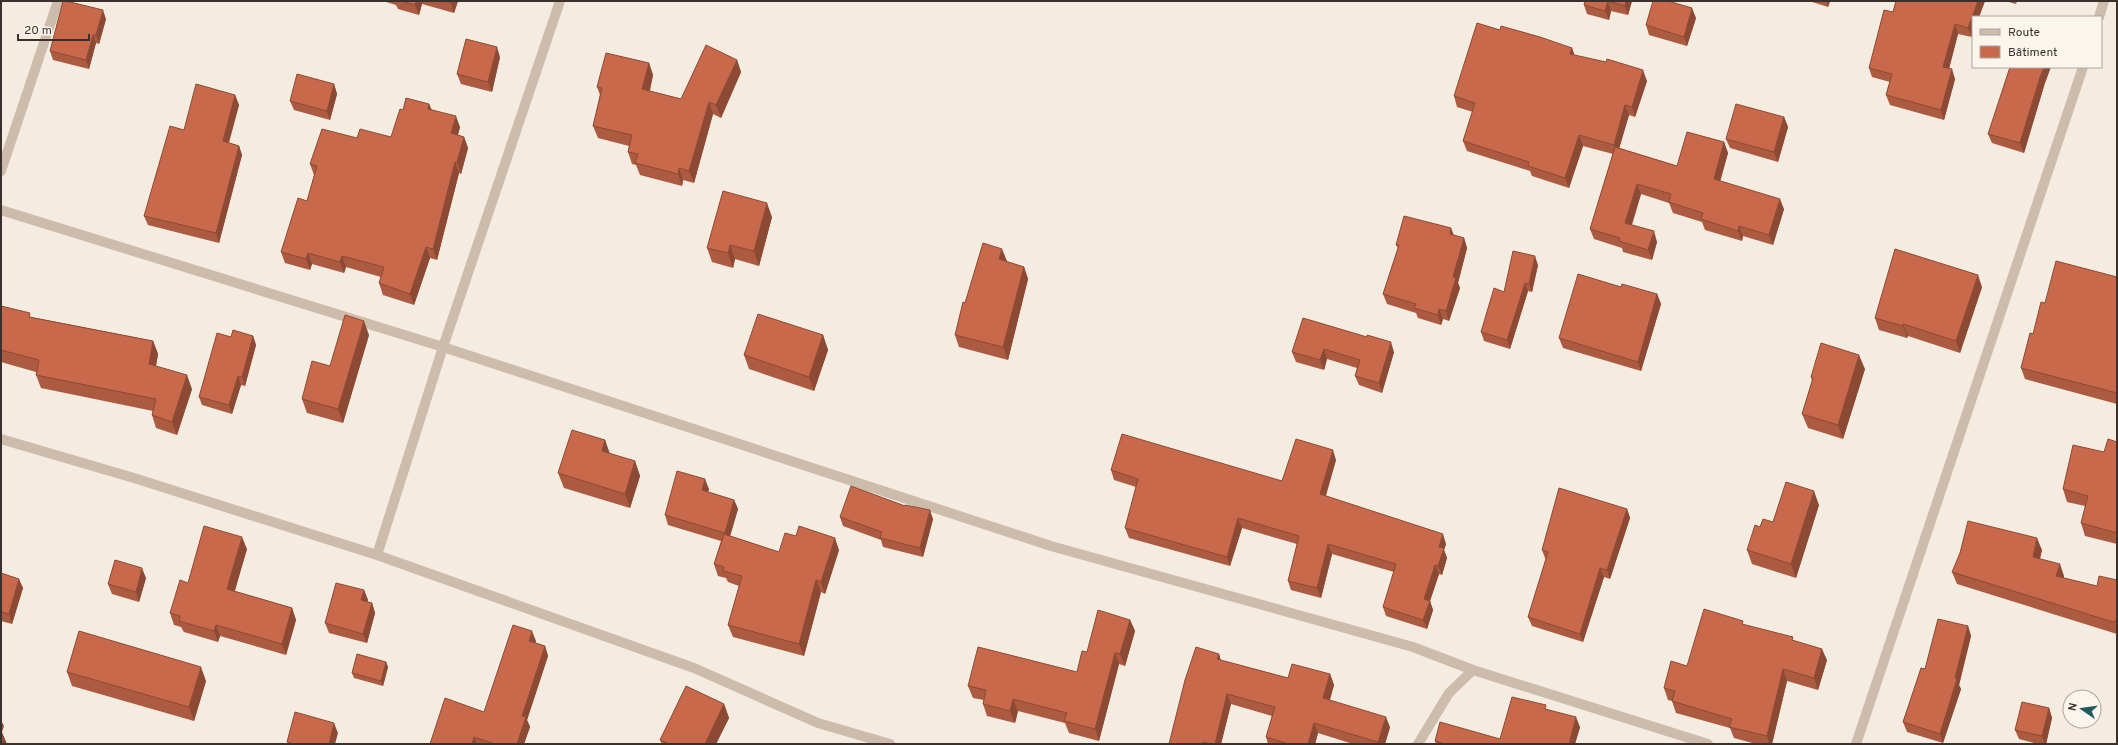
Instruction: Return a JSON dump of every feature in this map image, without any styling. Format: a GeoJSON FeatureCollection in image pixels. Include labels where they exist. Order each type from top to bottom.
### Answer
{"type":"FeatureCollection","features":[{"type":"Feature","properties":{"kind":"street"},"geometry":{"type":"LineString","coordinates":[[1,171],[58,1]]}},
{"type":"Feature","properties":{"kind":"street"},"geometry":{"type":"LineString","coordinates":[[377,555],[443,347],[560,1]]}},
{"type":"Feature","properties":{"kind":"street"},"geometry":{"type":"LineString","coordinates":[[2099,16],[2104,1]]}},
{"type":"Feature","properties":{"kind":"street"},"geometry":{"type":"LineString","coordinates":[[1856,744],[2083,68]]}},
{"type":"Feature","properties":{"kind":"street"},"geometry":{"type":"LineString","coordinates":[[1,210],[443,347],[1051,546],[1412,647],[1473,670],[1708,744]]}},
{"type":"Feature","properties":{"kind":"street"},"geometry":{"type":"LineString","coordinates":[[1,439],[134,478],[377,555],[694,668],[818,723],[890,744]]}},
{"type":"Feature","properties":{"kind":"street"},"geometry":{"type":"LineString","coordinates":[[1418,744],[1449,693],[1473,670]]}},
{"type":"Feature","properties":{"kind":"building"},"geometry":{"type":"Polygon","coordinates":[[[63,1],[103,10],[96,35],[93,35],[86,60],[50,51],[63,1]]]}},
{"type":"Feature","properties":{"kind":"building"},"geometry":{"type":"Polygon","coordinates":[[[401,1],[416,1],[415,5],[401,1]]]}},
{"type":"Feature","properties":{"kind":"building"},"geometry":{"type":"Polygon","coordinates":[[[1585,1],[1608,1],[1605,11],[1584,5],[1585,1]]]}},
{"type":"Feature","properties":{"kind":"building"},"geometry":{"type":"Polygon","coordinates":[[[1608,1],[1626,1],[1625,6],[1608,1]]]}},
{"type":"Feature","properties":{"kind":"building"},"geometry":{"type":"Polygon","coordinates":[[[1653,1],[1668,1],[1692,8],[1684,37],[1646,25],[1653,1]]]}},
{"type":"Feature","properties":{"kind":"building"},"geometry":{"type":"Polygon","coordinates":[[[1896,1],[1978,1],[1968,28],[1955,24],[1943,67],[1952,69],[1941,110],[1886,95],[1892,74],[1869,68],[1884,10],[1893,12],[1896,1]]]}},
{"type":"Feature","properties":{"kind":"building"},"geometry":{"type":"Polygon","coordinates":[[[1477,23],[1500,30],[1501,26],[1540,37],[1572,48],[1570,54],[1606,62],[1607,59],[1643,70],[1632,107],[1625,105],[1614,145],[1579,135],[1565,178],[1528,166],[1529,162],[1463,141],[1475,103],[1454,96],[1477,23]]]}},
{"type":"Feature","properties":{"kind":"building"},"geometry":{"type":"Polygon","coordinates":[[[466,39],[497,47],[488,82],[457,74],[466,39]]]}},
{"type":"Feature","properties":{"kind":"building"},"geometry":{"type":"Polygon","coordinates":[[[706,45],[737,60],[716,105],[709,102],[689,171],[679,168],[678,174],[635,163],[638,154],[628,152],[632,135],[593,126],[602,88],[597,87],[606,53],[649,63],[642,89],[681,99],[706,45]]]}},
{"type":"Feature","properties":{"kind":"building"},"geometry":{"type":"Polygon","coordinates":[[[2010,68],[2044,68],[2020,143],[1988,134],[2010,68]]]}},
{"type":"Feature","properties":{"kind":"building"},"geometry":{"type":"Polygon","coordinates":[[[297,74],[334,84],[327,111],[290,101],[297,74]]]}},
{"type":"Feature","properties":{"kind":"building"},"geometry":{"type":"Polygon","coordinates":[[[196,84],[235,95],[223,141],[239,146],[216,233],[144,216],[170,126],[184,130],[196,84]]]}},
{"type":"Feature","properties":{"kind":"building"},"geometry":{"type":"Polygon","coordinates":[[[406,98],[429,104],[428,109],[456,116],[451,133],[464,137],[457,162],[455,162],[433,249],[426,247],[410,294],[379,283],[384,267],[342,256],[340,262],[308,253],[306,259],[281,252],[298,198],[307,201],[317,166],[310,164],[322,129],[357,138],[360,129],[391,137],[400,109],[403,110],[406,98]]]}},
{"type":"Feature","properties":{"kind":"building"},"geometry":{"type":"Polygon","coordinates":[[[1736,104],[1784,117],[1774,152],[1726,139],[1736,104]]]}},
{"type":"Feature","properties":{"kind":"building"},"geometry":{"type":"Polygon","coordinates":[[[1687,132],[1724,142],[1714,179],[1780,199],[1769,235],[1739,226],[1738,231],[1701,219],[1703,213],[1669,202],[1671,194],[1637,184],[1625,223],[1654,231],[1648,250],[1619,241],[1620,238],[1590,229],[1615,147],[1677,166],[1687,132]]]}},
{"type":"Feature","properties":{"kind":"building"},"geometry":{"type":"Polygon","coordinates":[[[723,191],[767,203],[754,251],[730,245],[728,253],[707,248],[723,191]]]}},
{"type":"Feature","properties":{"kind":"building"},"geometry":{"type":"Polygon","coordinates":[[[1404,216],[1451,228],[1450,234],[1464,238],[1453,277],[1456,278],[1446,311],[1439,309],[1438,315],[1414,308],[1416,304],[1383,294],[1399,245],[1396,245],[1404,216]]]}},
{"type":"Feature","properties":{"kind":"building"},"geometry":{"type":"Polygon","coordinates":[[[983,243],[1002,249],[999,259],[1024,267],[1003,347],[955,335],[963,302],[965,303],[983,243]]]}},
{"type":"Feature","properties":{"kind":"building"},"geometry":{"type":"Polygon","coordinates":[[[1895,249],[1978,275],[1956,341],[1903,324],[1903,326],[1875,318],[1895,249]]]}},
{"type":"Feature","properties":{"kind":"building"},"geometry":{"type":"Polygon","coordinates":[[[1513,251],[1535,256],[1529,284],[1525,283],[1507,340],[1481,332],[1494,288],[1504,292],[1513,251]]]}},
{"type":"Feature","properties":{"kind":"building"},"geometry":{"type":"Polygon","coordinates":[[[2056,261],[2117,277],[2117,393],[2021,368],[2030,333],[2033,334],[2041,302],[2045,303],[2056,261]]]}},
{"type":"Feature","properties":{"kind":"building"},"geometry":{"type":"Polygon","coordinates":[[[1578,274],[1621,287],[1622,284],[1657,294],[1638,362],[1559,338],[1578,274]]]}},
{"type":"Feature","properties":{"kind":"building"},"geometry":{"type":"Polygon","coordinates":[[[1,306],[30,313],[29,317],[153,341],[149,364],[187,375],[172,422],[152,415],[156,399],[36,375],[39,360],[1,350],[1,306]]]}},
{"type":"Feature","properties":{"kind":"building"},"geometry":{"type":"Polygon","coordinates":[[[758,314],[823,335],[809,377],[744,355],[758,314]]]}},
{"type":"Feature","properties":{"kind":"building"},"geometry":{"type":"Polygon","coordinates":[[[345,315],[364,321],[338,409],[302,399],[312,361],[330,366],[345,315]]]}},
{"type":"Feature","properties":{"kind":"building"},"geometry":{"type":"Polygon","coordinates":[[[1303,318],[1367,337],[1367,335],[1391,342],[1379,383],[1355,376],[1360,360],[1324,349],[1320,360],[1292,352],[1303,318]]]}},
{"type":"Feature","properties":{"kind":"building"},"geometry":{"type":"Polygon","coordinates":[[[233,330],[253,336],[242,377],[238,376],[229,405],[199,397],[217,333],[231,337],[233,330]]]}},
{"type":"Feature","properties":{"kind":"building"},"geometry":{"type":"Polygon","coordinates":[[[1821,343],[1859,355],[1838,425],[1802,414],[1813,378],[1811,377],[1821,343]]]}},
{"type":"Feature","properties":{"kind":"building"},"geometry":{"type":"Polygon","coordinates":[[[572,430],[605,440],[602,451],[635,461],[625,494],[558,473],[572,430]]]}},
{"type":"Feature","properties":{"kind":"building"},"geometry":{"type":"Polygon","coordinates":[[[1122,434],[1282,481],[1296,439],[1333,450],[1320,494],[1443,534],[1439,547],[1444,548],[1438,566],[1435,565],[1424,599],[1430,601],[1423,620],[1383,607],[1396,564],[1328,544],[1317,588],[1288,581],[1299,536],[1238,518],[1227,557],[1125,528],[1138,479],[1111,470],[1122,434]]]}},
{"type":"Feature","properties":{"kind":"building"},"geometry":{"type":"Polygon","coordinates":[[[2108,439],[2117,442],[2117,533],[2081,523],[2088,496],[2063,489],[2073,445],[2104,452],[2108,439]]]}},
{"type":"Feature","properties":{"kind":"building"},"geometry":{"type":"Polygon","coordinates":[[[677,471],[705,479],[702,490],[734,500],[725,533],[665,515],[677,471]]]}},
{"type":"Feature","properties":{"kind":"building"},"geometry":{"type":"Polygon","coordinates":[[[1786,482],[1814,491],[1791,564],[1747,550],[1755,525],[1760,527],[1763,519],[1773,522],[1786,482]]]}},
{"type":"Feature","properties":{"kind":"building"},"geometry":{"type":"Polygon","coordinates":[[[851,486],[905,506],[930,510],[920,548],[880,538],[882,532],[840,517],[851,486]]]}},
{"type":"Feature","properties":{"kind":"building"},"geometry":{"type":"Polygon","coordinates":[[[1559,488],[1627,509],[1607,570],[1600,568],[1580,634],[1528,617],[1548,552],[1542,550],[1559,488]]]}},
{"type":"Feature","properties":{"kind":"building"},"geometry":{"type":"Polygon","coordinates":[[[1968,521],[2037,538],[2033,557],[2060,564],[2056,576],[2097,586],[2099,576],[2117,580],[2117,620],[2113,622],[1952,572],[1960,553],[1968,521]]]}},
{"type":"Feature","properties":{"kind":"building"},"geometry":{"type":"Polygon","coordinates":[[[204,526],[242,537],[227,589],[292,608],[282,644],[216,625],[214,631],[179,621],[180,616],[170,613],[180,580],[188,583],[204,526]]]}},
{"type":"Feature","properties":{"kind":"building"},"geometry":{"type":"Polygon","coordinates":[[[799,526],[835,538],[821,582],[816,580],[799,644],[728,625],[742,576],[723,571],[724,567],[714,564],[724,534],[779,552],[785,533],[796,536],[799,526]]]}},
{"type":"Feature","properties":{"kind":"building"},"geometry":{"type":"Polygon","coordinates":[[[115,560],[142,568],[136,592],[108,584],[115,560]]]}},
{"type":"Feature","properties":{"kind":"building"},"geometry":{"type":"Polygon","coordinates":[[[1,573],[19,579],[9,614],[1,612],[1,573]]]}},
{"type":"Feature","properties":{"kind":"building"},"geometry":{"type":"Polygon","coordinates":[[[336,583],[364,590],[361,600],[372,603],[363,634],[325,623],[336,583]]]}},
{"type":"Feature","properties":{"kind":"building"},"geometry":{"type":"Polygon","coordinates":[[[1704,609],[1743,621],[1742,624],[1793,637],[1792,640],[1822,649],[1814,678],[1783,669],[1767,736],[1729,727],[1732,719],[1672,701],[1675,691],[1664,688],[1671,661],[1687,666],[1704,609]]]}},
{"type":"Feature","properties":{"kind":"building"},"geometry":{"type":"Polygon","coordinates":[[[1098,610],[1130,620],[1120,654],[1115,653],[1095,729],[1064,721],[1067,713],[1013,699],[1010,711],[983,704],[986,690],[968,686],[978,647],[1077,672],[1082,651],[1087,652],[1098,610]]]}},
{"type":"Feature","properties":{"kind":"building"},"geometry":{"type":"Polygon","coordinates":[[[1938,619],[1968,626],[1955,678],[1957,679],[1940,734],[1903,722],[1921,668],[1925,669],[1938,619]]]}},
{"type":"Feature","properties":{"kind":"building"},"geometry":{"type":"Polygon","coordinates":[[[513,625],[532,631],[529,641],[545,646],[522,716],[526,717],[517,744],[495,744],[474,737],[472,744],[430,744],[445,698],[484,712],[513,625]]]}},
{"type":"Feature","properties":{"kind":"building"},"geometry":{"type":"Polygon","coordinates":[[[79,631],[201,667],[189,707],[67,672],[79,631]]]}},
{"type":"Feature","properties":{"kind":"building"},"geometry":{"type":"Polygon","coordinates":[[[1196,647],[1219,654],[1217,659],[1288,678],[1292,664],[1330,674],[1323,698],[1386,717],[1378,742],[1314,723],[1308,744],[1289,744],[1266,737],[1275,707],[1227,694],[1215,744],[1203,742],[1202,744],[1169,744],[1185,680],[1196,647]]]}},
{"type":"Feature","properties":{"kind":"building"},"geometry":{"type":"Polygon","coordinates":[[[357,654],[386,662],[381,681],[352,673],[357,654]]]}},
{"type":"Feature","properties":{"kind":"building"},"geometry":{"type":"Polygon","coordinates":[[[686,686],[724,704],[705,744],[669,744],[660,740],[686,686]]]}},
{"type":"Feature","properties":{"kind":"building"},"geometry":{"type":"Polygon","coordinates":[[[1512,697],[1546,705],[1545,709],[1576,717],[1569,744],[1441,744],[1442,743],[1435,741],[1440,722],[1500,739],[1512,697]]]}},
{"type":"Feature","properties":{"kind":"building"},"geometry":{"type":"Polygon","coordinates":[[[2022,702],[2049,708],[2042,736],[2015,730],[2022,702]]]}},
{"type":"Feature","properties":{"kind":"building"},"geometry":{"type":"Polygon","coordinates":[[[295,712],[334,723],[329,744],[294,744],[287,742],[295,712]]]}}]}
